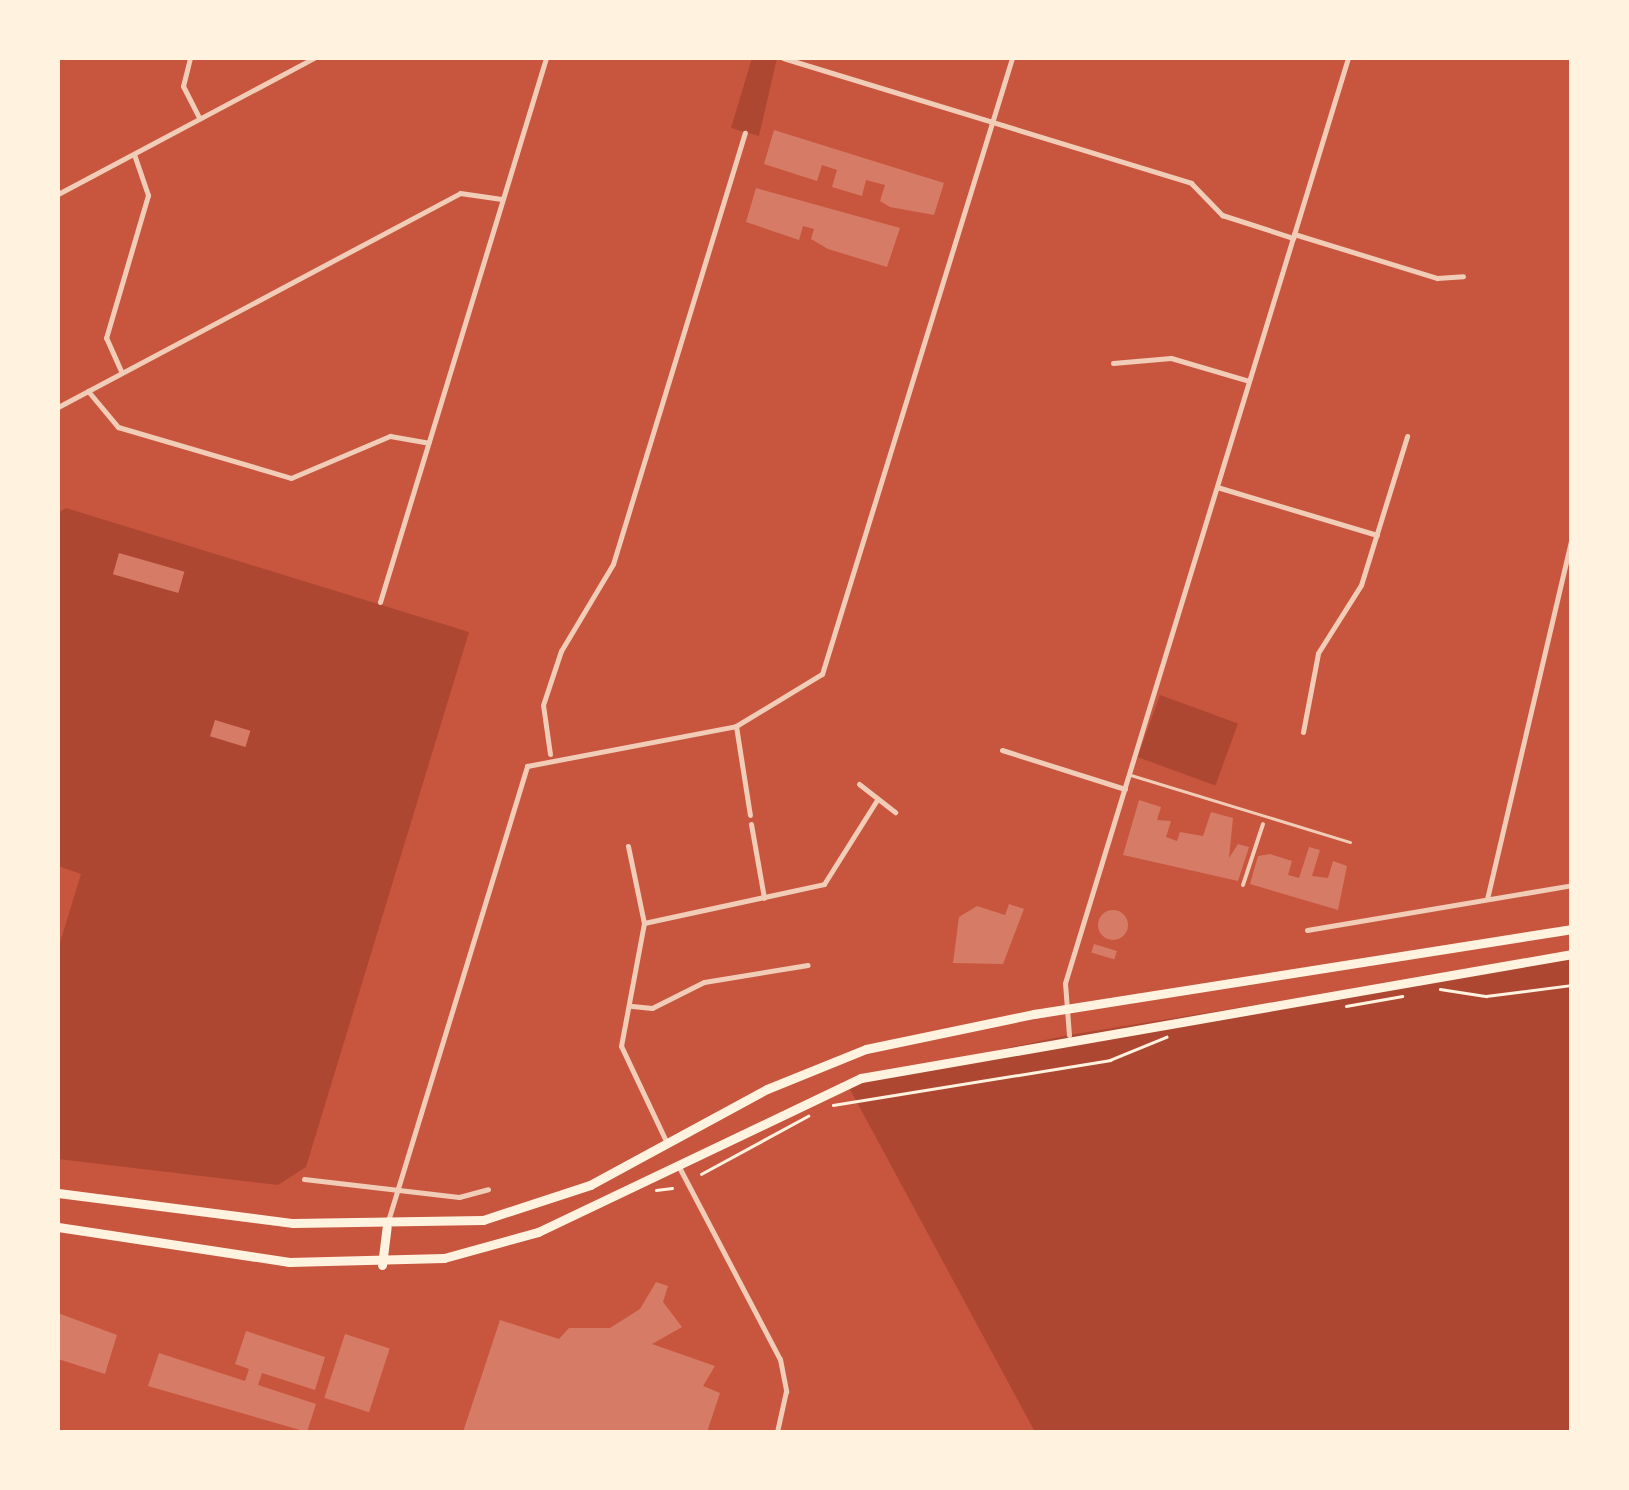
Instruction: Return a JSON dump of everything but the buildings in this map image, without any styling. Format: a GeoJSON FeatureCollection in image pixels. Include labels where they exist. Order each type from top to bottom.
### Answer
{"type":"FeatureCollection","features":[{"type":"Feature","properties":{"kind":"main road"},"geometry":{"type":"LineString","coordinates":[[58,1192],[387,1227],[517,1212],[850,1054],[1064,1008],[1572,929]]}},
{"type":"Feature","properties":{"kind":"main road"},"geometry":{"type":"LineString","coordinates":[[58,1226],[272,1260],[382,1265],[524,1236],[842,1084],[1070,1034],[1572,954]]}},
{"type":"Feature","properties":{"kind":"main road"},"geometry":{"type":"LineString","coordinates":[[1310,996],[1313,972]]}},
{"type":"Feature","properties":{"kind":"main road"},"geometry":{"type":"LineString","coordinates":[[1299,974],[1310,996]]}},
{"type":"Feature","properties":{"kind":"main road"},"geometry":{"type":"LineString","coordinates":[[667,1144],[677,1164]]}},
{"type":"Feature","properties":{"kind":"main road"},"geometry":{"type":"LineString","coordinates":[[382,1265],[387,1227]]}},
{"type":"Feature","properties":{"kind":"street"},"geometry":{"type":"LineString","coordinates":[[190,58],[183,86],[200,118]]}},
{"type":"Feature","properties":{"kind":"street"},"geometry":{"type":"LineString","coordinates":[[58,194],[314,58]]}},
{"type":"Feature","properties":{"kind":"street"},"geometry":{"type":"LineString","coordinates":[[380,602],[546,58]]}},
{"type":"Feature","properties":{"kind":"street"},"geometry":{"type":"LineString","coordinates":[[783,58],[1191,183],[1222,215],[1436,278],[1463,276]]}},
{"type":"Feature","properties":{"kind":"street"},"geometry":{"type":"LineString","coordinates":[[387,1227],[393,1190],[520,780],[550,754],[736,726],[806,690],[825,666],[1012,58]]}},
{"type":"Feature","properties":{"kind":"street"},"geometry":{"type":"LineString","coordinates":[[1070,1034],[1064,1008],[1125,788],[1345,58]]}},
{"type":"Feature","properties":{"kind":"street"},"geometry":{"type":"LineString","coordinates":[[550,754],[542,704],[560,651],[613,564],[744,134]]}},
{"type":"Feature","properties":{"kind":"street"},"geometry":{"type":"LineString","coordinates":[[121,371],[106,332],[148,195],[134,154]]}},
{"type":"Feature","properties":{"kind":"street"},"geometry":{"type":"LineString","coordinates":[[58,407],[462,192],[502,199]]}},
{"type":"Feature","properties":{"kind":"street"},"geometry":{"type":"LineString","coordinates":[[1113,363],[1170,358],[1249,381]]}},
{"type":"Feature","properties":{"kind":"street"},"geometry":{"type":"LineString","coordinates":[[88,391],[113,424],[290,478],[390,436],[428,443]]}},
{"type":"Feature","properties":{"kind":"street"},"geometry":{"type":"LineString","coordinates":[[1303,732],[1318,653],[1361,586],[1406,436]]}},
{"type":"Feature","properties":{"kind":"street"},"geometry":{"type":"LineString","coordinates":[[1217,487],[1377,535]]}},
{"type":"Feature","properties":{"kind":"street"},"geometry":{"type":"LineString","coordinates":[[1486,900],[1572,537]]}},
{"type":"Feature","properties":{"kind":"street"},"geometry":{"type":"LineString","coordinates":[[736,726],[750,815]]}},
{"type":"Feature","properties":{"kind":"street"},"geometry":{"type":"LineString","coordinates":[[1002,750],[1125,788]]}},
{"type":"Feature","properties":{"kind":"street"},"geometry":{"type":"LineString","coordinates":[[859,784],[895,812]]}},
{"type":"Feature","properties":{"kind":"street"},"geometry":{"type":"LineString","coordinates":[[644,922],[824,884],[877,800]]}},
{"type":"Feature","properties":{"kind":"street"},"geometry":{"type":"LineString","coordinates":[[751,824],[764,898]]}},
{"type":"Feature","properties":{"kind":"street"},"geometry":{"type":"LineString","coordinates":[[1244,885],[1263,824]]}},
{"type":"Feature","properties":{"kind":"street"},"geometry":{"type":"LineString","coordinates":[[628,846],[644,922],[623,1053],[667,1144]]}},
{"type":"Feature","properties":{"kind":"street"},"geometry":{"type":"LineString","coordinates":[[1307,930],[1572,886]]}},
{"type":"Feature","properties":{"kind":"street"},"geometry":{"type":"LineString","coordinates":[[632,1006],[652,1008],[704,982],[808,966]]}},
{"type":"Feature","properties":{"kind":"street"},"geometry":{"type":"LineString","coordinates":[[677,1164],[780,1360],[786,1390],[777,1432]]}},
{"type":"Feature","properties":{"kind":"street"},"geometry":{"type":"LineString","coordinates":[[304,1179],[459,1197],[488,1189]]}},
{"type":"Feature","properties":{"kind":"lane"},"geometry":{"type":"LineString","coordinates":[[1129,774],[1350,842]]}},
{"type":"Feature","properties":{"kind":"path"},"geometry":{"type":"LineString","coordinates":[[1426,990],[1486,996],[1572,985]]}},
{"type":"Feature","properties":{"kind":"path"},"geometry":{"type":"LineString","coordinates":[[1341,1006],[1410,994]]}},
{"type":"Feature","properties":{"kind":"path"},"geometry":{"type":"LineString","coordinates":[[701,1174],[859,1096],[1110,1060],[1170,1035]]}},
{"type":"Feature","properties":{"kind":"path"},"geometry":{"type":"LineString","coordinates":[[656,1190],[672,1188]]}},
{"type":"Feature","properties":{"kind":"shaded area"},"geometry":{"type":"Polygon","coordinates":[[[752,58],[777,58],[759,136],[731,128],[752,58]]]}},
{"type":"Feature","properties":{"kind":"shaded area"},"geometry":{"type":"Polygon","coordinates":[[[66,508],[469,632],[306,1167],[278,1185],[58,1159],[58,949],[81,874],[58,866],[58,513],[66,508]]]}},
{"type":"Feature","properties":{"kind":"shaded area"},"geometry":{"type":"Polygon","coordinates":[[[1160,695],[1238,723],[1215,785],[1137,757],[1160,695]]]}},
{"type":"Feature","properties":{"kind":"shaded area"},"geometry":{"type":"Polygon","coordinates":[[[1571,954],[1571,1432],[1035,1432],[846,1082],[1069,1035],[1571,954]]]}}]}
